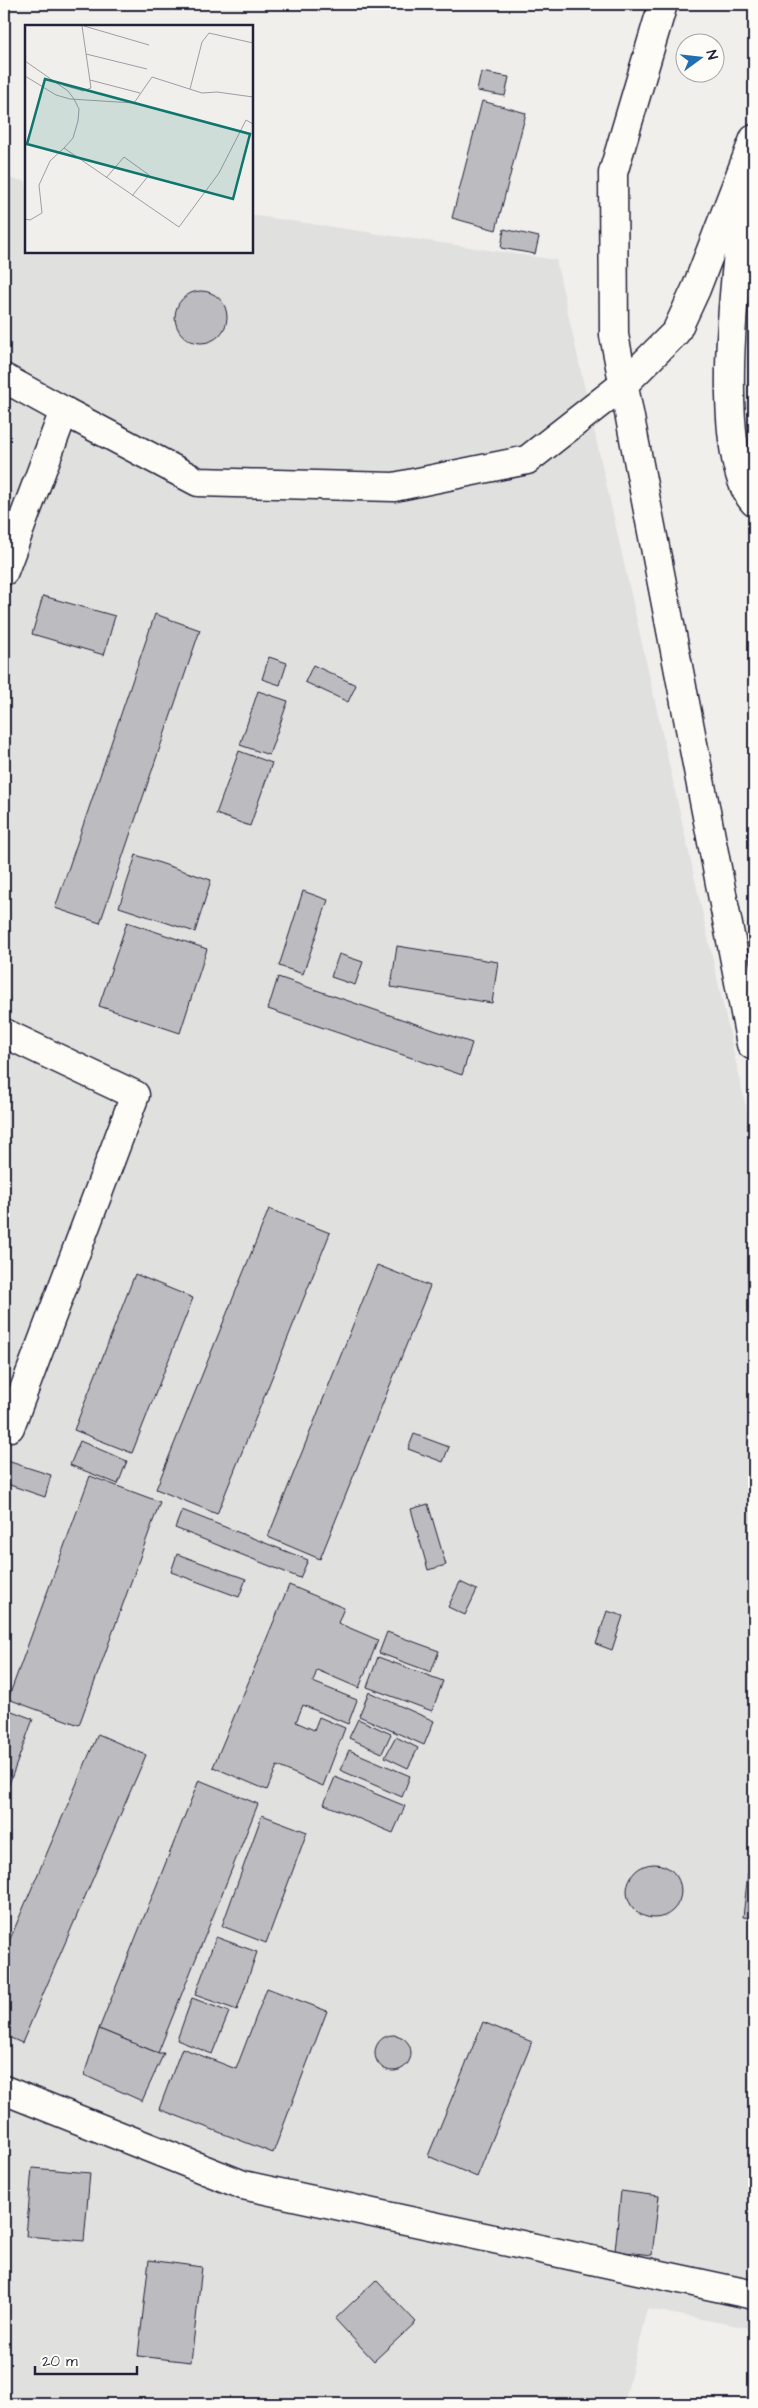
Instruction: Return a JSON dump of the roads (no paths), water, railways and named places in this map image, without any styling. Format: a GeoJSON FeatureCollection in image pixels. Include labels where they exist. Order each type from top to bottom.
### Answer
{"type":"FeatureCollection","features":[{"type":"Feature","properties":{"kind":"street"},"geometry":{"type":"LineString","coordinates":[[663,4],[613,173],[614,335],[751,1044],[754,1046]]}},
{"type":"Feature","properties":{"kind":"street"},"geometry":{"type":"LineString","coordinates":[[4,378],[198,482],[394,487],[527,460],[624,384],[676,332],[696,289],[752,144]]}},
{"type":"Feature","properties":{"kind":"street"},"geometry":{"type":"LineString","coordinates":[[752,144],[729,347],[734,450],[747,494],[754,502]]}},
{"type":"Feature","properties":{"kind":"street"},"geometry":{"type":"LineString","coordinates":[[4,571],[64,411]]}},
{"type":"Feature","properties":{"kind":"street"},"geometry":{"type":"LineString","coordinates":[[4,1033],[135,1094],[10,1428],[4,1425]]}},
{"type":"Feature","properties":{"kind":"street"},"geometry":{"type":"LineString","coordinates":[[4,2090],[243,2185],[754,2295]]}}]}
